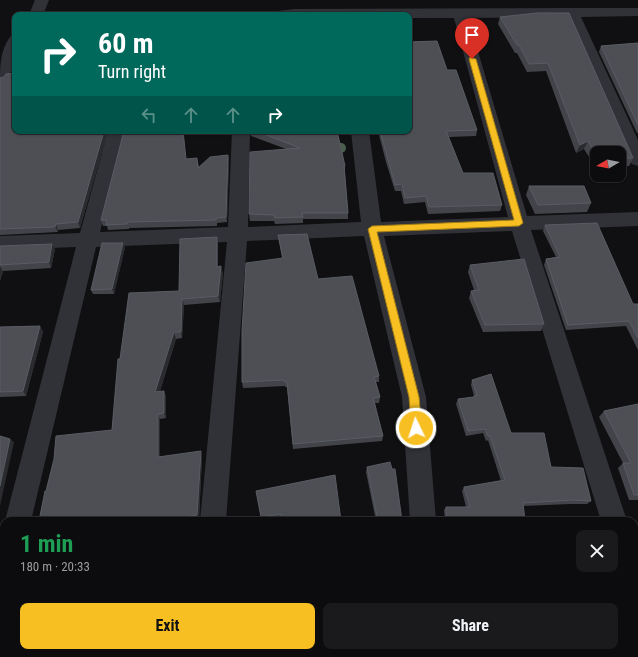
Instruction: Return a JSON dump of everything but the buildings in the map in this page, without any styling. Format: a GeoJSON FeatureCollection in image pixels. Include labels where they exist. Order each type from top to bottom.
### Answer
{"type":"FeatureCollection","features":[{"type":"Feature","properties":{"kind":"street"},"geometry":{"type":"LineString","coordinates":[[37,12],[42,0]]}},
{"type":"Feature","properties":{"kind":"street"},"geometry":{"type":"LineString","coordinates":[[295,12],[303,0]]}},
{"type":"Feature","properties":{"kind":"street"},"geometry":{"type":"LineString","coordinates":[[599,12],[625,0]]}},
{"type":"Feature","properties":{"kind":"street"},"geometry":{"type":"LineString","coordinates":[[572,12],[638,160]]}},
{"type":"Feature","properties":{"kind":"street"},"geometry":{"type":"LineString","coordinates":[[412,14],[638,12]]}},
{"type":"Feature","properties":{"kind":"street"},"geometry":{"type":"LineString","coordinates":[[460,14],[519,223],[613,517]]}},
{"type":"Feature","properties":{"kind":"street"},"geometry":{"type":"LineString","coordinates":[[0,33],[12,32]]}},
{"type":"Feature","properties":{"kind":"street"},"geometry":{"type":"LineString","coordinates":[[0,78],[12,48]]}},
{"type":"Feature","properties":{"kind":"street"},"geometry":{"type":"LineString","coordinates":[[19,517],[88,240],[116,134]]}},
{"type":"Feature","properties":{"kind":"street"},"geometry":{"type":"LineString","coordinates":[[212,517],[238,233],[241,134]]}},
{"type":"Feature","properties":{"kind":"street"},"geometry":{"type":"LineString","coordinates":[[360,134],[372,229],[414,397],[423,517]]}},
{"type":"Feature","properties":{"kind":"street"},"geometry":{"type":"LineString","coordinates":[[0,243],[638,218]]}},
{"type":"Feature","properties":{"kind":"route"},"geometry":{"type":"LineString","coordinates":[[416,428],[414,397],[372,229],[519,223],[472,59]]}}]}
